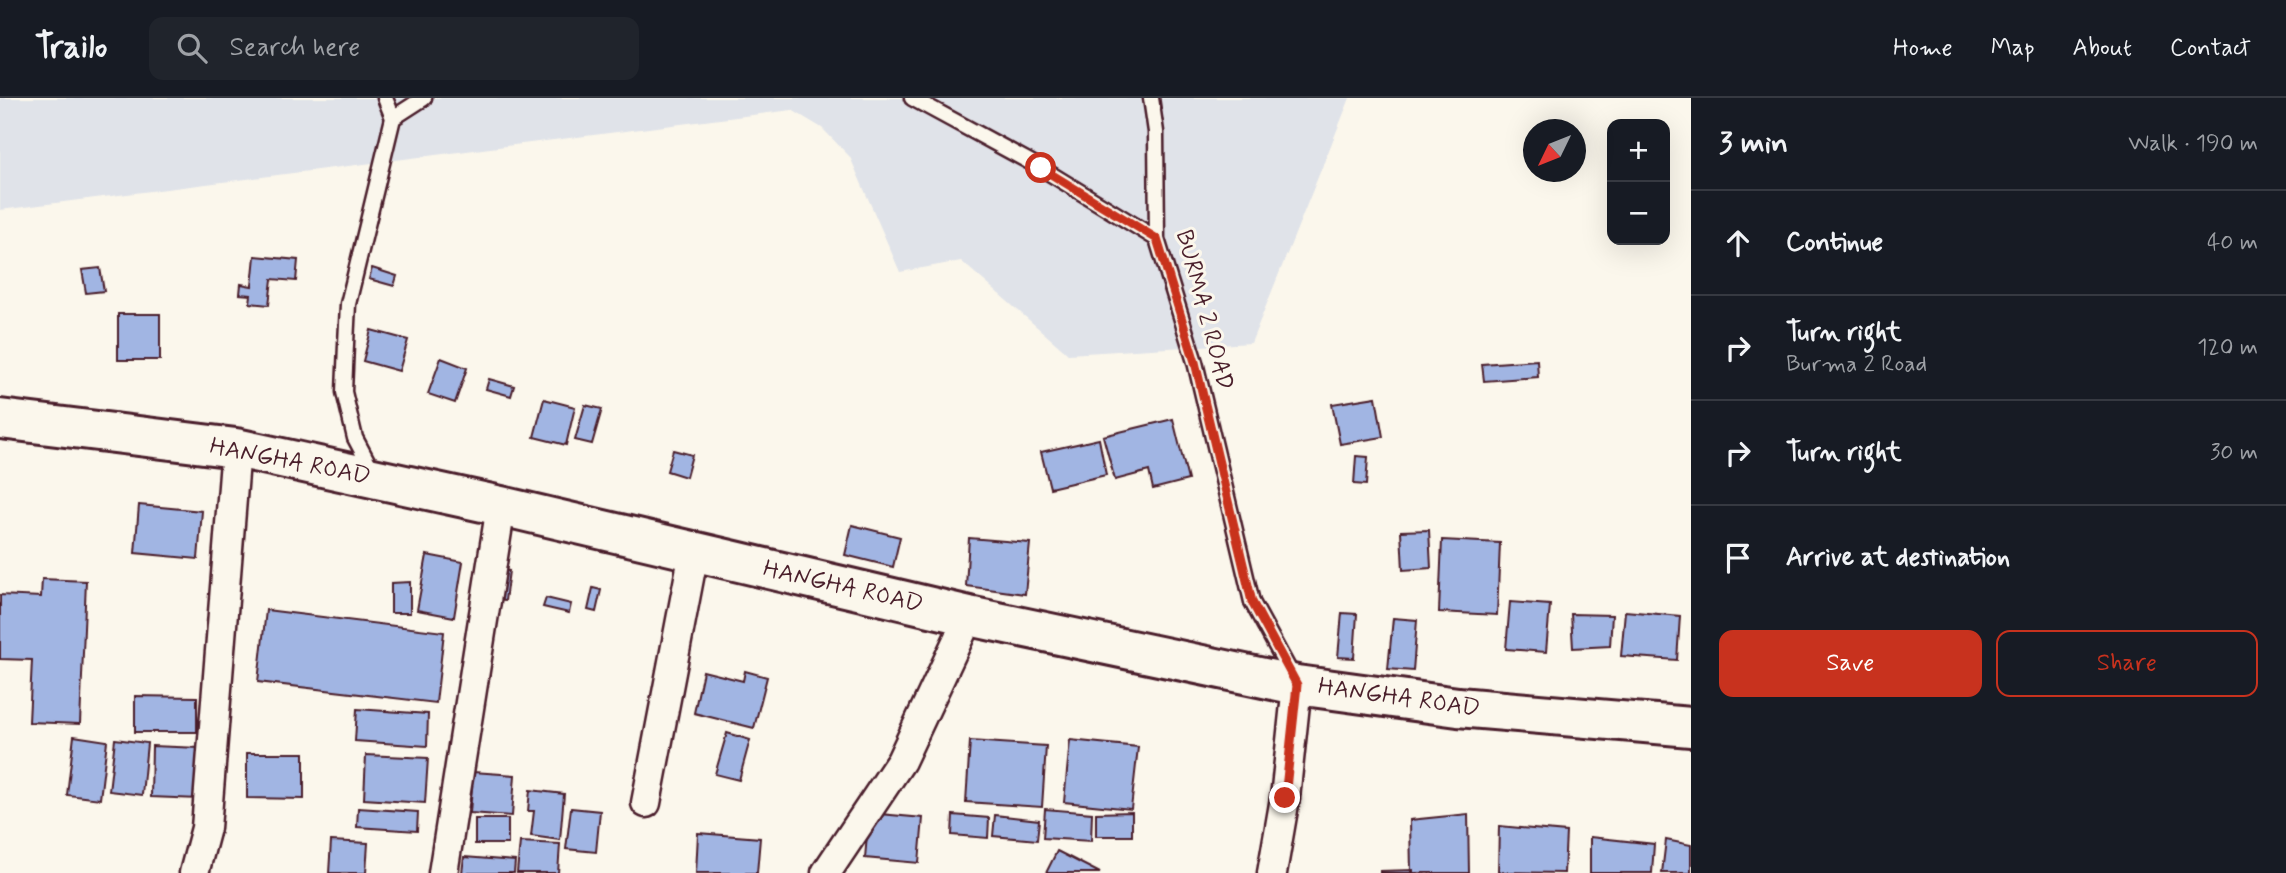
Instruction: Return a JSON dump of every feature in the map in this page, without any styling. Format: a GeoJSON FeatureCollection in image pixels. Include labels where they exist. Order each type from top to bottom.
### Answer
{"type":"FeatureCollection","features":[{"type":"Feature","properties":{"kind":"highway","name":"HANGHA ROAD"},"geometry":{"type":"LineString","coordinates":[[0,419],[236,449],[500,506],[969,616],[1297,685],[1458,707],[1691,727]]}},
{"type":"Feature","properties":{"kind":"street"},"geometry":{"type":"LineString","coordinates":[[194,873],[206,828],[236,449]]}},
{"type":"Feature","properties":{"kind":"street"},"geometry":{"type":"LineString","coordinates":[[443,873],[500,506]]}},
{"type":"Feature","properties":{"kind":"street"},"geometry":{"type":"LineString","coordinates":[[646,803],[694,552]]}},
{"type":"Feature","properties":{"kind":"street"},"geometry":{"type":"LineString","coordinates":[[826,873],[901,761],[969,616]]}},
{"type":"Feature","properties":{"kind":"street"},"geometry":{"type":"LineString","coordinates":[[1272,873],[1285,798],[1297,685]]}},
{"type":"Feature","properties":{"kind":"lane"},"geometry":{"type":"LineString","coordinates":[[377,480],[355,438],[344,380],[348,304],[393,118],[385,98]]}},
{"type":"Feature","properties":{"kind":"lane"},"geometry":{"type":"LineString","coordinates":[[393,118],[424,98]]}},
{"type":"Feature","properties":{"kind":"lane"},"geometry":{"type":"LineString","coordinates":[[912,98],[1041,168],[1157,239]]}},
{"type":"Feature","properties":{"kind":"lane","name":"BURMA 2 ROAD"},"geometry":{"type":"LineString","coordinates":[[1151,98],[1156,132],[1157,239],[1195,362],[1252,602],[1297,685]]}},
{"type":"Feature","properties":{"kind":"shaded area"},"geometry":{"type":"Polygon","coordinates":[[[0,98],[1350,98],[1251,343],[1068,354],[961,261],[900,272],[850,157],[822,128],[792,110],[0,210],[0,98]]]}},
{"type":"Feature","properties":{"kind":"building"},"geometry":{"type":"Polygon","coordinates":[[[255,256],[298,260],[296,281],[272,279],[269,305],[250,303],[251,295],[240,294],[241,284],[252,286],[255,256]]]}},
{"type":"Feature","properties":{"kind":"building"},"geometry":{"type":"Polygon","coordinates":[[[100,268],[104,291],[86,293],[82,270],[100,268]]]}},
{"type":"Feature","properties":{"kind":"building"},"geometry":{"type":"Polygon","coordinates":[[[372,268],[397,276],[394,286],[369,279],[372,268]]]}},
{"type":"Feature","properties":{"kind":"building"},"geometry":{"type":"Polygon","coordinates":[[[118,314],[160,314],[160,360],[118,360],[118,314]]]}},
{"type":"Feature","properties":{"kind":"building"},"geometry":{"type":"Polygon","coordinates":[[[371,330],[408,340],[399,371],[363,361],[371,330]]]}},
{"type":"Feature","properties":{"kind":"building"},"geometry":{"type":"Polygon","coordinates":[[[441,358],[467,368],[455,403],[428,394],[441,358]]]}},
{"type":"Feature","properties":{"kind":"building"},"geometry":{"type":"Polygon","coordinates":[[[1537,360],[1538,377],[1484,381],[1482,364],[1537,360]]]}},
{"type":"Feature","properties":{"kind":"building"},"geometry":{"type":"Polygon","coordinates":[[[489,379],[514,386],[511,396],[486,389],[489,379]]]}},
{"type":"Feature","properties":{"kind":"building"},"geometry":{"type":"Polygon","coordinates":[[[1376,397],[1383,437],[1340,444],[1332,404],[1376,397]]]}},
{"type":"Feature","properties":{"kind":"building"},"geometry":{"type":"Polygon","coordinates":[[[544,399],[575,407],[566,445],[534,437],[544,399]]]}},
{"type":"Feature","properties":{"kind":"building"},"geometry":{"type":"Polygon","coordinates":[[[585,405],[602,409],[592,444],[575,440],[585,405]]]}},
{"type":"Feature","properties":{"kind":"building"},"geometry":{"type":"Polygon","coordinates":[[[1173,419],[1188,480],[1153,489],[1149,471],[1115,480],[1103,436],[1173,419]]]}},
{"type":"Feature","properties":{"kind":"building"},"geometry":{"type":"Polygon","coordinates":[[[1099,439],[1106,475],[1050,488],[1041,452],[1099,439]]]}},
{"type":"Feature","properties":{"kind":"building"},"geometry":{"type":"Polygon","coordinates":[[[673,450],[692,455],[686,477],[667,471],[673,450]]]}},
{"type":"Feature","properties":{"kind":"building"},"geometry":{"type":"Polygon","coordinates":[[[1356,456],[1368,457],[1366,485],[1354,484],[1356,456]]]}},
{"type":"Feature","properties":{"kind":"building"},"geometry":{"type":"Polygon","coordinates":[[[139,505],[202,511],[198,559],[135,553],[139,505]]]}},
{"type":"Feature","properties":{"kind":"building"},"geometry":{"type":"Polygon","coordinates":[[[852,525],[900,537],[893,567],[845,555],[852,525]]]}},
{"type":"Feature","properties":{"kind":"building"},"geometry":{"type":"Polygon","coordinates":[[[1429,530],[1431,568],[1403,570],[1401,531],[1429,530]]]}},
{"type":"Feature","properties":{"kind":"building"},"geometry":{"type":"Polygon","coordinates":[[[969,538],[1030,543],[1025,594],[966,586],[969,538]]]}},
{"type":"Feature","properties":{"kind":"building"},"geometry":{"type":"Polygon","coordinates":[[[1442,540],[1500,543],[1497,615],[1439,612],[1442,540]]]}},
{"type":"Feature","properties":{"kind":"building"},"geometry":{"type":"Polygon","coordinates":[[[427,555],[463,562],[454,617],[417,610],[427,555]]]}},
{"type":"Feature","properties":{"kind":"building"},"geometry":{"type":"Polygon","coordinates":[[[499,570],[509,571],[505,601],[494,600],[499,570]]]}},
{"type":"Feature","properties":{"kind":"building"},"geometry":{"type":"Polygon","coordinates":[[[42,579],[86,581],[80,724],[29,722],[32,660],[0,659],[0,595],[41,597],[42,579]]]}},
{"type":"Feature","properties":{"kind":"building"},"geometry":{"type":"Polygon","coordinates":[[[410,582],[410,613],[391,613],[391,583],[410,582]]]}},
{"type":"Feature","properties":{"kind":"building"},"geometry":{"type":"Polygon","coordinates":[[[593,588],[601,590],[596,612],[588,610],[593,588]]]}},
{"type":"Feature","properties":{"kind":"building"},"geometry":{"type":"Polygon","coordinates":[[[546,598],[571,604],[569,613],[543,607],[546,598]]]}},
{"type":"Feature","properties":{"kind":"building"},"geometry":{"type":"Polygon","coordinates":[[[1510,602],[1550,605],[1546,652],[1506,649],[1510,602]]]}},
{"type":"Feature","properties":{"kind":"building"},"geometry":{"type":"Polygon","coordinates":[[[266,610],[444,632],[436,703],[258,682],[266,610]]]}},
{"type":"Feature","properties":{"kind":"building"},"geometry":{"type":"Polygon","coordinates":[[[1625,611],[1680,616],[1677,660],[1621,656],[1625,611]]]}},
{"type":"Feature","properties":{"kind":"building"},"geometry":{"type":"Polygon","coordinates":[[[1342,613],[1357,614],[1354,658],[1338,657],[1342,613]]]}},
{"type":"Feature","properties":{"kind":"building"},"geometry":{"type":"Polygon","coordinates":[[[1571,614],[1612,615],[1610,646],[1573,648],[1571,614]]]}},
{"type":"Feature","properties":{"kind":"building"},"geometry":{"type":"Polygon","coordinates":[[[1393,618],[1417,620],[1413,671],[1388,669],[1393,618]]]}},
{"type":"Feature","properties":{"kind":"building"},"geometry":{"type":"Polygon","coordinates":[[[703,671],[743,681],[745,671],[767,677],[754,728],[694,713],[703,671]]]}},
{"type":"Feature","properties":{"kind":"building"},"geometry":{"type":"Polygon","coordinates":[[[135,696],[197,697],[197,732],[135,732],[135,696]]]}},
{"type":"Feature","properties":{"kind":"building"},"geometry":{"type":"Polygon","coordinates":[[[357,709],[428,714],[427,746],[355,741],[357,709]]]}},
{"type":"Feature","properties":{"kind":"building"},"geometry":{"type":"Polygon","coordinates":[[[727,733],[750,740],[739,780],[715,774],[727,733]]]}},
{"type":"Feature","properties":{"kind":"building"},"geometry":{"type":"Polygon","coordinates":[[[74,736],[107,741],[100,799],[67,795],[74,736]]]}},
{"type":"Feature","properties":{"kind":"building"},"geometry":{"type":"Polygon","coordinates":[[[115,739],[147,743],[142,795],[109,791],[115,739]]]}},
{"type":"Feature","properties":{"kind":"building"},"geometry":{"type":"Polygon","coordinates":[[[1070,740],[1138,747],[1131,809],[1064,802],[1070,740]]]}},
{"type":"Feature","properties":{"kind":"building"},"geometry":{"type":"Polygon","coordinates":[[[970,741],[1046,746],[1042,807],[966,802],[970,741]]]}},
{"type":"Feature","properties":{"kind":"building"},"geometry":{"type":"Polygon","coordinates":[[[152,746],[200,748],[199,799],[151,797],[152,746]]]}},
{"type":"Feature","properties":{"kind":"building"},"geometry":{"type":"Polygon","coordinates":[[[247,753],[304,753],[304,799],[247,798],[247,753]]]}},
{"type":"Feature","properties":{"kind":"building"},"geometry":{"type":"Polygon","coordinates":[[[366,755],[428,758],[425,803],[364,799],[366,755]]]}},
{"type":"Feature","properties":{"kind":"building"},"geometry":{"type":"Polygon","coordinates":[[[473,772],[515,775],[512,816],[470,813],[473,772]]]}},
{"type":"Feature","properties":{"kind":"building"},"geometry":{"type":"Polygon","coordinates":[[[530,790],[564,794],[560,840],[531,836],[534,811],[528,811],[530,790]]]}},
{"type":"Feature","properties":{"kind":"building"},"geometry":{"type":"Polygon","coordinates":[[[358,808],[418,812],[417,831],[357,827],[358,808]]]}},
{"type":"Feature","properties":{"kind":"building"},"geometry":{"type":"Polygon","coordinates":[[[571,808],[600,811],[596,852],[566,849],[571,808]]]}},
{"type":"Feature","properties":{"kind":"building"},"geometry":{"type":"Polygon","coordinates":[[[1045,809],[1092,813],[1091,841],[1043,838],[1045,809]]]}},
{"type":"Feature","properties":{"kind":"building"},"geometry":{"type":"Polygon","coordinates":[[[1132,812],[1132,836],[1096,836],[1096,813],[1132,812]]]}},
{"type":"Feature","properties":{"kind":"building"},"geometry":{"type":"Polygon","coordinates":[[[869,813],[923,818],[919,863],[865,858],[869,813]]]}},
{"type":"Feature","properties":{"kind":"building"},"geometry":{"type":"Polygon","coordinates":[[[1468,814],[1469,873],[1411,873],[1410,820],[1468,814]]]}},
{"type":"Feature","properties":{"kind":"building"},"geometry":{"type":"Polygon","coordinates":[[[953,815],[989,818],[988,838],[952,835],[953,815]]]}},
{"type":"Feature","properties":{"kind":"building"},"geometry":{"type":"Polygon","coordinates":[[[995,815],[1039,820],[1037,840],[993,836],[995,815]]]}},
{"type":"Feature","properties":{"kind":"building"},"geometry":{"type":"Polygon","coordinates":[[[475,819],[508,819],[508,844],[475,844],[475,819]]]}},
{"type":"Feature","properties":{"kind":"building"},"geometry":{"type":"Polygon","coordinates":[[[1499,826],[1566,832],[1564,873],[1498,872],[1499,826]]]}},
{"type":"Feature","properties":{"kind":"building"},"geometry":{"type":"Polygon","coordinates":[[[698,833],[760,838],[757,873],[696,873],[698,833]]]}},
{"type":"Feature","properties":{"kind":"building"},"geometry":{"type":"Polygon","coordinates":[[[1590,837],[1654,844],[1652,873],[1590,873],[1590,837]]]}},
{"type":"Feature","properties":{"kind":"building"},"geometry":{"type":"Polygon","coordinates":[[[1666,840],[1691,845],[1691,873],[1662,873],[1666,840]]]}},
{"type":"Feature","properties":{"kind":"building"},"geometry":{"type":"Polygon","coordinates":[[[331,841],[368,843],[366,873],[329,873],[331,841]]]}},
{"type":"Feature","properties":{"kind":"building"},"geometry":{"type":"Polygon","coordinates":[[[520,842],[560,844],[558,873],[517,873],[520,842]]]}},
{"type":"Feature","properties":{"kind":"building"},"geometry":{"type":"Polygon","coordinates":[[[1057,851],[1100,873],[1046,873],[1057,851]]]}},
{"type":"Feature","properties":{"kind":"building"},"geometry":{"type":"Polygon","coordinates":[[[464,857],[515,861],[514,873],[462,873],[464,857]]]}},
{"type":"Feature","properties":{"kind":"building"},"geometry":{"type":"Polygon","coordinates":[[[1413,870],[1413,873],[1380,873],[1380,871],[1413,870]]]}},
{"type":"Feature","properties":{"kind":"route"},"geometry":{"type":"LineString","coordinates":[[1041,168],[1157,239],[1195,362],[1252,602],[1297,685],[1285,798]]}}]}
